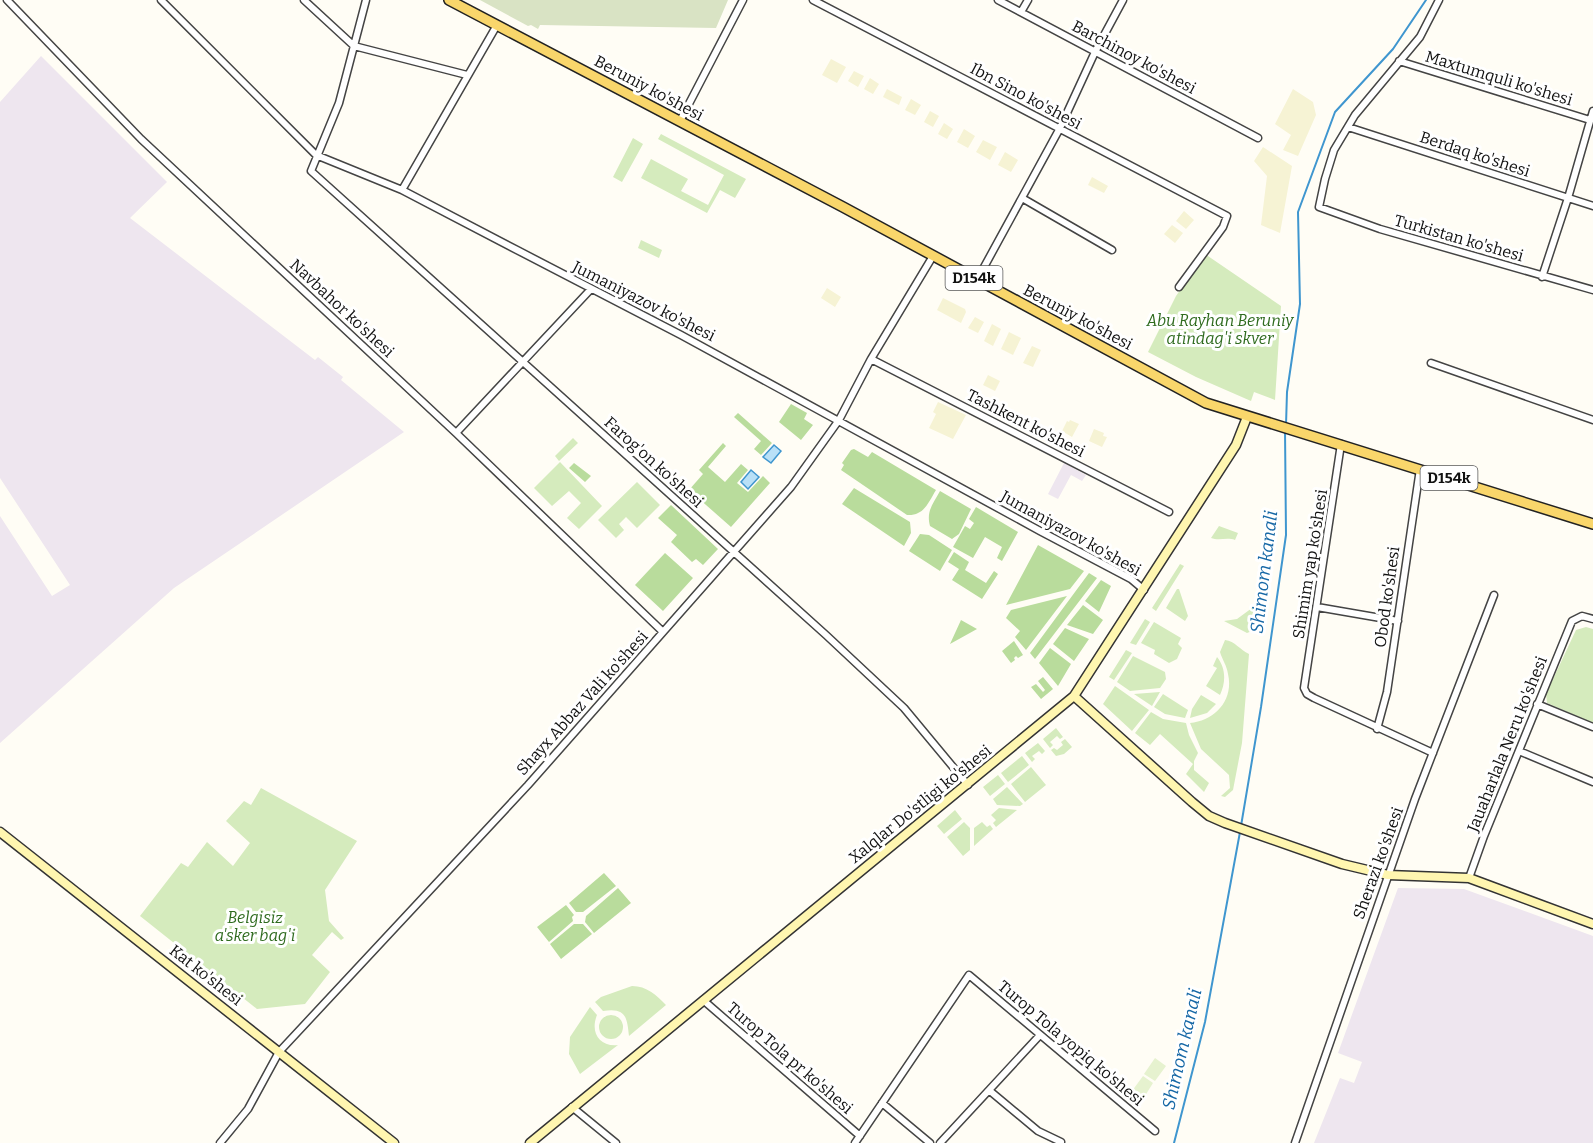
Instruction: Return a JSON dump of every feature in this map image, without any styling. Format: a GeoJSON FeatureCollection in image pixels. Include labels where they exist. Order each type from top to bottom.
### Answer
{"type":"FeatureCollection","features":[{"type":"Feature","properties":{"kind":"main road","name":"Beruniy ko'shesi"},"geometry":{"type":"LineString","coordinates":[[450,0],[1206,403],[1247,417],[1274,422],[1593,524]]}},
{"type":"Feature","properties":{"kind":"street","name":"Navbahor ko'shesi"},"geometry":{"type":"LineString","coordinates":[[7,0],[141,139],[456,433],[663,632]]}},
{"type":"Feature","properties":{"kind":"street","name":"Jumaniyazov ko'shesi"},"geometry":{"type":"LineString","coordinates":[[160,0],[316,155],[402,190],[681,335],[1131,579],[1144,590]]}},
{"type":"Feature","properties":{"kind":"street"},"geometry":{"type":"LineString","coordinates":[[304,0],[354,46],[467,75]]}},
{"type":"Feature","properties":{"kind":"street"},"geometry":{"type":"LineString","coordinates":[[316,155],[339,103],[366,0]]}},
{"type":"Feature","properties":{"kind":"street"},"geometry":{"type":"LineString","coordinates":[[680,121],[743,0]]}},
{"type":"Feature","properties":{"kind":"street","name":"Ibn Sino ko'shesi"},"geometry":{"type":"LineString","coordinates":[[813,0],[1227,216],[1222,227],[1179,287]]}},
{"type":"Feature","properties":{"kind":"street","name":"Barchinoy ko'shesi"},"geometry":{"type":"LineString","coordinates":[[998,0],[1258,138]]}},
{"type":"Feature","properties":{"kind":"street"},"geometry":{"type":"LineString","coordinates":[[1021,12],[1028,0]]}},
{"type":"Feature","properties":{"kind":"street"},"geometry":{"type":"LineString","coordinates":[[977,280],[1060,128],[1095,52],[1123,0]]}},
{"type":"Feature","properties":{"kind":"street"},"geometry":{"type":"LineString","coordinates":[[1348,127],[1355,115],[1420,37],[1439,0]]}},
{"type":"Feature","properties":{"kind":"street"},"geometry":{"type":"LineString","coordinates":[[402,190],[497,26]]}},
{"type":"Feature","properties":{"kind":"street","name":"Maxtumquli ko'shesi"},"geometry":{"type":"LineString","coordinates":[[1399,62],[1592,116]]}},
{"type":"Feature","properties":{"kind":"street"},"geometry":{"type":"LineString","coordinates":[[1542,277],[1592,116]]}},
{"type":"Feature","properties":{"kind":"street","name":"Berdaq ko'shesi"},"geometry":{"type":"LineString","coordinates":[[1348,127],[1593,206]]}},
{"type":"Feature","properties":{"kind":"street","name":"Turkistan ko'shesi"},"geometry":{"type":"LineString","coordinates":[[1348,127],[1334,150],[1324,178],[1319,207],[1380,229],[1593,290]]}},
{"type":"Feature","properties":{"kind":"street","name":"Farog'on ko'shesi"},"geometry":{"type":"LineString","coordinates":[[316,155],[311,171],[904,708],[968,785]]}},
{"type":"Feature","properties":{"kind":"street"},"geometry":{"type":"LineString","coordinates":[[1022,198],[1112,249]]}},
{"type":"Feature","properties":{"kind":"street","name":"Shayx Abbaz Vali ko'shesi"},"geometry":{"type":"LineString","coordinates":[[220,1143],[248,1109],[279,1052],[528,784],[790,487],[839,420],[871,359],[933,256]]}},
{"type":"Feature","properties":{"kind":"street"},"geometry":{"type":"LineString","coordinates":[[456,433],[591,289]]}},
{"type":"Feature","properties":{"kind":"street","name":"Tashkent ko'shesi"},"geometry":{"type":"LineString","coordinates":[[871,359],[1168,512]]}},
{"type":"Feature","properties":{"kind":"street"},"geometry":{"type":"LineString","coordinates":[[1431,363],[1593,420]]}},
{"type":"Feature","properties":{"kind":"street","name":"Xalqlar Do'stligi ko'shesi"},"geometry":{"type":"LineString","coordinates":[[530,1143],[1074,696],[1236,445],[1247,417]]}},
{"type":"Feature","properties":{"kind":"street","name":"Shimim yap ko'shesi"},"geometry":{"type":"LineString","coordinates":[[1341,444],[1304,688],[1307,694],[1314,698],[1377,729]]}},
{"type":"Feature","properties":{"kind":"street","name":"Obod ko'shesi"},"geometry":{"type":"LineString","coordinates":[[1377,729],[1388,692],[1420,469]]}},
{"type":"Feature","properties":{"kind":"street","name":"Sherazi ko'shesi"},"geometry":{"type":"LineString","coordinates":[[1295,1143],[1388,874],[1494,595]]}},
{"type":"Feature","properties":{"kind":"street"},"geometry":{"type":"LineString","coordinates":[[1317,607],[1398,621]]}},
{"type":"Feature","properties":{"kind":"street","name":"Jauaharlala Neru ko'shesi"},"geometry":{"type":"LineString","coordinates":[[1469,878],[1572,621],[1582,616],[1593,619]]}},
{"type":"Feature","properties":{"kind":"street"},"geometry":{"type":"LineString","coordinates":[[1074,696],[1192,802],[1209,816],[1229,825],[1341,864],[1388,874],[1469,878],[1593,924]]}},
{"type":"Feature","properties":{"kind":"street"},"geometry":{"type":"LineString","coordinates":[[1537,704],[1593,727]]}},
{"type":"Feature","properties":{"kind":"street"},"geometry":{"type":"LineString","coordinates":[[1377,729],[1433,753]]}},
{"type":"Feature","properties":{"kind":"street"},"geometry":{"type":"LineString","coordinates":[[1519,751],[1593,782]]}},
{"type":"Feature","properties":{"kind":"street","name":"Kat ko'shesi"},"geometry":{"type":"LineString","coordinates":[[0,831],[394,1143]]}},
{"type":"Feature","properties":{"kind":"street","name":"Turop Tola yopiq ko'shesi"},"geometry":{"type":"LineString","coordinates":[[882,1103],[969,975],[1155,1131]]}},
{"type":"Feature","properties":{"kind":"street","name":"Turop Tola pr ko'shesi"},"geometry":{"type":"LineString","coordinates":[[704,1000],[860,1136]]}},
{"type":"Feature","properties":{"kind":"street"},"geometry":{"type":"LineString","coordinates":[[940,1143],[1040,1035]]}},
{"type":"Feature","properties":{"kind":"street"},"geometry":{"type":"LineString","coordinates":[[990,1091],[1038,1131],[1061,1142]]}},
{"type":"Feature","properties":{"kind":"street"},"geometry":{"type":"LineString","coordinates":[[855,1143],[882,1103],[930,1143]]}},
{"type":"Feature","properties":{"kind":"street"},"geometry":{"type":"LineString","coordinates":[[572,1107],[616,1143]]}},
{"type":"Feature","properties":{"kind":"shaded area"},"geometry":{"type":"Polygon","coordinates":[[[41,56],[167,182],[130,218],[315,360],[318,357],[343,377],[341,380],[404,432],[174,588],[0,743],[0,516],[52,596],[70,585],[0,478],[0,102],[41,56]]]}},
{"type":"Feature","properties":{"kind":"shaded area"},"geometry":{"type":"Polygon","coordinates":[[[831,59],[846,67],[837,83],[822,75],[831,59]]]}},
{"type":"Feature","properties":{"kind":"shaded area"},"geometry":{"type":"Polygon","coordinates":[[[854,71],[864,76],[858,87],[848,81],[854,71]]]}},
{"type":"Feature","properties":{"kind":"shaded area"},"geometry":{"type":"Polygon","coordinates":[[[870,78],[879,84],[873,94],[864,89],[870,78]]]}},
{"type":"Feature","properties":{"kind":"shaded area"},"geometry":{"type":"Polygon","coordinates":[[[887,89],[902,97],[899,105],[883,97],[887,89]]]}},
{"type":"Feature","properties":{"kind":"shaded area"},"geometry":{"type":"Polygon","coordinates":[[[1293,89],[1313,102],[1316,115],[1298,156],[1283,150],[1291,135],[1275,124],[1293,89]]]}},
{"type":"Feature","properties":{"kind":"shaded area"},"geometry":{"type":"Polygon","coordinates":[[[911,99],[921,105],[915,115],[905,110],[911,99]]]}},
{"type":"Feature","properties":{"kind":"shaded area"},"geometry":{"type":"Polygon","coordinates":[[[930,111],[939,116],[933,127],[924,122],[930,111]]]}},
{"type":"Feature","properties":{"kind":"shaded area"},"geometry":{"type":"Polygon","coordinates":[[[944,123],[953,129],[947,139],[938,134],[944,123]]]}},
{"type":"Feature","properties":{"kind":"shaded area"},"geometry":{"type":"Polygon","coordinates":[[[964,129],[975,136],[968,148],[957,142],[964,129]]]}},
{"type":"Feature","properties":{"kind":"shaded area"},"geometry":{"type":"Polygon","coordinates":[[[983,140],[997,147],[990,160],[976,152],[983,140]]]}},
{"type":"Feature","properties":{"kind":"shaded area"},"geometry":{"type":"Polygon","coordinates":[[[1263,147],[1292,166],[1280,233],[1261,225],[1267,176],[1254,161],[1263,147]]]}},
{"type":"Feature","properties":{"kind":"shaded area"},"geometry":{"type":"Polygon","coordinates":[[[1005,152],[1018,160],[1011,172],[998,165],[1005,152]]]}},
{"type":"Feature","properties":{"kind":"shaded area"},"geometry":{"type":"Polygon","coordinates":[[[1092,177],[1108,186],[1104,193],[1088,185],[1092,177]]]}},
{"type":"Feature","properties":{"kind":"shaded area"},"geometry":{"type":"Polygon","coordinates":[[[1184,211],[1194,220],[1186,229],[1176,221],[1184,211]]]}},
{"type":"Feature","properties":{"kind":"shaded area"},"geometry":{"type":"Polygon","coordinates":[[[1172,225],[1183,233],[1175,243],[1164,234],[1172,225]]]}},
{"type":"Feature","properties":{"kind":"shaded area"},"geometry":{"type":"Polygon","coordinates":[[[827,288],[841,297],[835,307],[821,298],[827,288]]]}},
{"type":"Feature","properties":{"kind":"shaded area"},"geometry":{"type":"Polygon","coordinates":[[[943,298],[965,309],[961,323],[937,310],[943,298]]]}},
{"type":"Feature","properties":{"kind":"shaded area"},"geometry":{"type":"Polygon","coordinates":[[[975,317],[984,322],[978,333],[968,328],[975,317]]]}},
{"type":"Feature","properties":{"kind":"shaded area"},"geometry":{"type":"Polygon","coordinates":[[[992,324],[1001,329],[993,346],[984,341],[992,324]]]}},
{"type":"Feature","properties":{"kind":"shaded area"},"geometry":{"type":"Polygon","coordinates":[[[1009,332],[1021,338],[1013,355],[1001,349],[1009,332]]]}},
{"type":"Feature","properties":{"kind":"shaded area"},"geometry":{"type":"Polygon","coordinates":[[[1032,346],[1041,350],[1033,367],[1023,363],[1032,346]]]}},
{"type":"Feature","properties":{"kind":"shaded area"},"geometry":{"type":"Polygon","coordinates":[[[988,375],[1000,381],[995,391],[983,385],[988,375]]]}},
{"type":"Feature","properties":{"kind":"shaded area"},"geometry":{"type":"Polygon","coordinates":[[[938,402],[966,415],[953,439],[929,428],[936,414],[933,412],[938,402]]]}},
{"type":"Feature","properties":{"kind":"shaded area"},"geometry":{"type":"Polygon","coordinates":[[[1067,421],[1079,424],[1072,437],[1062,431],[1067,421]]]}},
{"type":"Feature","properties":{"kind":"shaded area"},"geometry":{"type":"Polygon","coordinates":[[[1094,429],[1104,433],[1103,436],[1107,437],[1102,447],[1089,441],[1094,429]]]}},
{"type":"Feature","properties":{"kind":"shaded area"},"geometry":{"type":"Polygon","coordinates":[[[1064,463],[1086,475],[1082,481],[1071,475],[1058,499],[1048,494],[1064,463]]]}},
{"type":"Feature","properties":{"kind":"shaded area"},"geometry":{"type":"Polygon","coordinates":[[[1398,888],[1464,889],[1593,936],[1593,1143],[1314,1143],[1340,1078],[1354,1083],[1362,1062],[1338,1053],[1398,888]]]}},
{"type":"Feature","properties":{"kind":"green space"},"geometry":{"type":"Polygon","coordinates":[[[480,0],[728,0],[716,28],[540,25],[538,29],[480,0]]]}},
{"type":"Feature","properties":{"kind":"green space"},"geometry":{"type":"Polygon","coordinates":[[[661,134],[746,179],[735,198],[720,190],[707,213],[641,178],[651,159],[688,179],[681,191],[708,205],[724,175],[658,139],[661,134]]]}},
{"type":"Feature","properties":{"kind":"green space"},"geometry":{"type":"Polygon","coordinates":[[[633,138],[643,144],[622,182],[613,177],[633,138]]]}},
{"type":"Feature","properties":{"kind":"green space"},"geometry":{"type":"Polygon","coordinates":[[[641,240],[662,250],[659,258],[638,248],[641,240]]]}},
{"type":"Feature","properties":{"kind":"green space","name":"Abu Rayhan Beruniy atindag'i skver"},"geometry":{"type":"Polygon","coordinates":[[[1205,254],[1281,306],[1275,400],[1254,392],[1251,401],[1196,377],[1148,352],[1176,296],[1205,254]]]}},
{"type":"Feature","properties":{"kind":"green space"},"geometry":{"type":"Polygon","coordinates":[[[791,404],[807,413],[804,419],[813,425],[801,440],[779,422],[791,404]]]}},
{"type":"Feature","properties":{"kind":"green space"},"geometry":{"type":"Polygon","coordinates":[[[738,413],[772,443],[761,455],[754,449],[761,441],[734,417],[738,413]]]}},
{"type":"Feature","properties":{"kind":"green space"},"geometry":{"type":"Polygon","coordinates":[[[573,438],[578,443],[559,461],[555,456],[573,438]]]}},
{"type":"Feature","properties":{"kind":"green space"},"geometry":{"type":"Polygon","coordinates":[[[723,443],[726,446],[708,467],[725,482],[741,464],[748,470],[737,483],[748,492],[763,476],[770,483],[731,527],[689,490],[703,474],[699,470],[723,443]]]}},
{"type":"Feature","properties":{"kind":"green space"},"geometry":{"type":"Polygon","coordinates":[[[854,449],[868,457],[872,452],[936,490],[925,508],[913,515],[907,515],[841,470],[844,465],[842,463],[854,449]]]}},
{"type":"Feature","properties":{"kind":"green space"},"geometry":{"type":"Polygon","coordinates":[[[560,462],[602,506],[579,529],[567,518],[581,503],[569,491],[552,506],[534,488],[560,462]]]}},
{"type":"Feature","properties":{"kind":"green space"},"geometry":{"type":"Polygon","coordinates":[[[574,463],[591,476],[585,482],[569,468],[574,463]]]}},
{"type":"Feature","properties":{"kind":"green space"},"geometry":{"type":"Polygon","coordinates":[[[637,482],[660,505],[637,528],[626,517],[619,524],[624,530],[616,538],[598,520],[637,482]]]}},
{"type":"Feature","properties":{"kind":"green space"},"geometry":{"type":"Polygon","coordinates":[[[854,488],[910,522],[911,533],[904,546],[842,504],[854,488]]]}},
{"type":"Feature","properties":{"kind":"green space"},"geometry":{"type":"Polygon","coordinates":[[[940,491],[971,509],[959,534],[952,539],[930,526],[930,512],[940,491]]]}},
{"type":"Feature","properties":{"kind":"green space"},"geometry":{"type":"Polygon","coordinates":[[[671,505],[718,549],[703,565],[696,559],[692,562],[671,542],[677,535],[658,518],[671,505]]]}},
{"type":"Feature","properties":{"kind":"green space"},"geometry":{"type":"Polygon","coordinates":[[[976,507],[1018,532],[1002,561],[997,558],[1002,547],[985,537],[973,558],[953,547],[965,526],[970,529],[974,523],[969,519],[976,507]]]}},
{"type":"Feature","properties":{"kind":"green space"},"geometry":{"type":"Polygon","coordinates":[[[1219,526],[1238,533],[1235,540],[1211,538],[1219,526]]]}},
{"type":"Feature","properties":{"kind":"green space"},"geometry":{"type":"Polygon","coordinates":[[[920,534],[929,535],[952,550],[940,571],[909,551],[920,534]]]}},
{"type":"Feature","properties":{"kind":"green space"},"geometry":{"type":"Polygon","coordinates":[[[1038,545],[1084,571],[1070,589],[1006,605],[1038,545]]]}},
{"type":"Feature","properties":{"kind":"green space"},"geometry":{"type":"Polygon","coordinates":[[[954,552],[969,562],[965,570],[986,583],[994,571],[998,574],[982,599],[952,580],[959,569],[948,562],[954,552]]]}},
{"type":"Feature","properties":{"kind":"green space"},"geometry":{"type":"Polygon","coordinates":[[[665,553],[693,578],[663,611],[635,585],[665,553]]]}},
{"type":"Feature","properties":{"kind":"green space"},"geometry":{"type":"Polygon","coordinates":[[[1180,564],[1184,566],[1156,611],[1152,608],[1180,564]]]}},
{"type":"Feature","properties":{"kind":"green space"},"geometry":{"type":"Polygon","coordinates":[[[1089,573],[1097,578],[1035,659],[1030,653],[1089,573]]]}},
{"type":"Feature","properties":{"kind":"green space"},"geometry":{"type":"Polygon","coordinates":[[[1101,580],[1111,586],[1099,612],[1085,601],[1101,580]]]}},
{"type":"Feature","properties":{"kind":"green space"},"geometry":{"type":"Polygon","coordinates":[[[1179,589],[1188,616],[1185,621],[1166,608],[1179,589]]]}},
{"type":"Feature","properties":{"kind":"green space"},"geometry":{"type":"Polygon","coordinates":[[[1067,596],[1026,650],[1015,637],[1020,631],[1006,618],[1011,610],[1067,596]]]}},
{"type":"Feature","properties":{"kind":"green space"},"geometry":{"type":"Polygon","coordinates":[[[1083,605],[1103,620],[1093,634],[1067,625],[1083,605]]]}},
{"type":"Feature","properties":{"kind":"green space"},"geometry":{"type":"Polygon","coordinates":[[[1252,608],[1257,610],[1252,631],[1247,633],[1224,621],[1237,619],[1252,608]]]}},
{"type":"Feature","properties":{"kind":"green space"},"geometry":{"type":"Polygon","coordinates":[[[1145,619],[1150,622],[1136,645],[1130,643],[1145,619]]]}},
{"type":"Feature","properties":{"kind":"green space"},"geometry":{"type":"Polygon","coordinates":[[[961,620],[977,629],[950,644],[961,620]]]}},
{"type":"Feature","properties":{"kind":"green space"},"geometry":{"type":"Polygon","coordinates":[[[1154,622],[1181,638],[1178,644],[1182,648],[1177,659],[1169,663],[1154,654],[1155,650],[1141,643],[1154,622]]]}},
{"type":"Feature","properties":{"kind":"green space"},"geometry":{"type":"Polygon","coordinates":[[[1586,627],[1593,629],[1593,723],[1547,703],[1546,694],[1576,630],[1586,627]]]}},
{"type":"Feature","properties":{"kind":"green space"},"geometry":{"type":"Polygon","coordinates":[[[1065,628],[1089,639],[1074,661],[1053,644],[1065,628]]]}},
{"type":"Feature","properties":{"kind":"green space"},"geometry":{"type":"Polygon","coordinates":[[[1225,640],[1249,654],[1242,743],[1233,790],[1225,797],[1221,796],[1230,788],[1229,775],[1201,749],[1190,723],[1215,713],[1225,700],[1229,683],[1220,652],[1225,640]]]}},
{"type":"Feature","properties":{"kind":"green space"},"geometry":{"type":"Polygon","coordinates":[[[1014,641],[1023,655],[1018,658],[1016,656],[1011,663],[1002,651],[1014,641]]]}},
{"type":"Feature","properties":{"kind":"green space"},"geometry":{"type":"Polygon","coordinates":[[[1050,648],[1071,664],[1058,686],[1039,663],[1050,648]]]}},
{"type":"Feature","properties":{"kind":"green space"},"geometry":{"type":"Polygon","coordinates":[[[1126,650],[1132,653],[1114,680],[1109,677],[1126,650]]]}},
{"type":"Feature","properties":{"kind":"green space"},"geometry":{"type":"Polygon","coordinates":[[[1133,656],[1165,672],[1166,679],[1160,688],[1130,691],[1117,682],[1133,656]]]}},
{"type":"Feature","properties":{"kind":"green space"},"geometry":{"type":"Polygon","coordinates":[[[1217,657],[1224,675],[1220,695],[1206,686],[1217,668],[1213,666],[1217,657]]]}},
{"type":"Feature","properties":{"kind":"green space"},"geometry":{"type":"Polygon","coordinates":[[[1043,677],[1053,689],[1041,699],[1031,687],[1036,684],[1043,692],[1045,690],[1038,681],[1043,677]]]}},
{"type":"Feature","properties":{"kind":"green space"},"geometry":{"type":"Polygon","coordinates":[[[1115,686],[1149,710],[1132,731],[1103,704],[1115,686]]]}},
{"type":"Feature","properties":{"kind":"green space"},"geometry":{"type":"Polygon","coordinates":[[[1160,692],[1152,706],[1134,694],[1160,692]]]}},
{"type":"Feature","properties":{"kind":"green space"},"geometry":{"type":"Polygon","coordinates":[[[1163,694],[1188,710],[1185,718],[1165,714],[1154,707],[1163,694]]]}},
{"type":"Feature","properties":{"kind":"green space"},"geometry":{"type":"Polygon","coordinates":[[[1201,695],[1216,704],[1207,713],[1190,718],[1192,709],[1201,695]]]}},
{"type":"Feature","properties":{"kind":"green space"},"geometry":{"type":"Polygon","coordinates":[[[1151,712],[1163,719],[1186,723],[1198,753],[1194,761],[1194,770],[1209,783],[1204,792],[1186,774],[1193,764],[1160,734],[1150,745],[1135,733],[1151,712]]]}},
{"type":"Feature","properties":{"kind":"green space"},"geometry":{"type":"Polygon","coordinates":[[[1056,728],[1063,737],[1060,739],[1057,736],[1050,742],[1053,745],[1050,748],[1043,739],[1056,728]]]}},
{"type":"Feature","properties":{"kind":"green space"},"geometry":{"type":"Polygon","coordinates":[[[1065,739],[1072,747],[1064,754],[1056,756],[1051,750],[1054,748],[1057,750],[1063,745],[1061,742],[1065,739]]]}},
{"type":"Feature","properties":{"kind":"green space"},"geometry":{"type":"Polygon","coordinates":[[[1038,743],[1045,751],[1042,754],[1039,751],[1032,756],[1035,759],[1032,762],[1025,753],[1038,743]]]}},
{"type":"Feature","properties":{"kind":"green space"},"geometry":{"type":"Polygon","coordinates":[[[1022,756],[1029,765],[1008,782],[1001,773],[1022,756]]]}},
{"type":"Feature","properties":{"kind":"green space"},"geometry":{"type":"Polygon","coordinates":[[[1031,767],[1046,785],[1025,802],[1011,784],[1031,767]]]}},
{"type":"Feature","properties":{"kind":"green space"},"geometry":{"type":"Polygon","coordinates":[[[998,775],[1005,784],[990,796],[983,787],[998,775]]]}},
{"type":"Feature","properties":{"kind":"green space"},"geometry":{"type":"Polygon","coordinates":[[[1007,787],[1023,804],[1020,806],[997,805],[993,799],[1007,787]]]}},
{"type":"Feature","properties":{"kind":"green space","name":"Belgisiz a'sker bag'i"},"geometry":{"type":"Polygon","coordinates":[[[261,788],[357,841],[325,890],[329,921],[344,938],[341,940],[332,932],[312,955],[330,972],[305,1004],[257,1009],[140,916],[181,863],[188,867],[207,842],[233,866],[250,843],[226,821],[244,801],[251,805],[261,788]]]}},
{"type":"Feature","properties":{"kind":"green space"},"geometry":{"type":"Polygon","coordinates":[[[999,808],[1017,810],[996,827],[993,823],[996,820],[991,815],[999,808]]]}},
{"type":"Feature","properties":{"kind":"green space"},"geometry":{"type":"Polygon","coordinates":[[[955,810],[962,819],[944,834],[937,826],[955,810]]]}},
{"type":"Feature","properties":{"kind":"green space"},"geometry":{"type":"Polygon","coordinates":[[[964,822],[970,828],[970,850],[963,856],[947,837],[964,822]]]}},
{"type":"Feature","properties":{"kind":"green space"},"geometry":{"type":"Polygon","coordinates":[[[982,822],[993,829],[974,846],[974,828],[982,822]]]}},
{"type":"Feature","properties":{"kind":"green space"},"geometry":{"type":"Polygon","coordinates":[[[604,873],[616,886],[583,912],[576,912],[569,903],[604,873]]]}},
{"type":"Feature","properties":{"kind":"green space"},"geometry":{"type":"Polygon","coordinates":[[[618,888],[631,903],[594,933],[585,922],[586,916],[618,888]]]}},
{"type":"Feature","properties":{"kind":"green space"},"geometry":{"type":"Polygon","coordinates":[[[566,905],[574,915],[573,921],[549,942],[537,927],[566,905]]]}},
{"type":"Feature","properties":{"kind":"green space"},"geometry":{"type":"Polygon","coordinates":[[[574,924],[583,924],[592,934],[561,959],[550,944],[574,924]]]}},
{"type":"Feature","properties":{"kind":"green space"},"geometry":{"type":"Polygon","coordinates":[[[632,986],[647,989],[666,1005],[629,1036],[626,1020],[621,1013],[611,1010],[603,1011],[595,1002],[601,997],[632,986]]]}},
{"type":"Feature","properties":{"kind":"green space"},"geometry":{"type":"Polygon","coordinates":[[[590,1007],[597,1015],[595,1027],[598,1037],[606,1044],[618,1045],[580,1074],[569,1054],[570,1037],[590,1007]]]}},
{"type":"Feature","properties":{"kind":"green space"},"geometry":{"type":"Polygon","coordinates":[[[611,1015],[616,1016],[622,1022],[622,1032],[616,1038],[611,1039],[606,1038],[600,1032],[599,1027],[600,1022],[606,1016],[611,1015]]]}},
{"type":"Feature","properties":{"kind":"green space"},"geometry":{"type":"Polygon","coordinates":[[[1155,1058],[1166,1066],[1155,1081],[1144,1074],[1155,1058]]]}},
{"type":"Feature","properties":{"kind":"green space"},"geometry":{"type":"Polygon","coordinates":[[[1143,1076],[1153,1083],[1143,1099],[1132,1091],[1143,1076]]]}},
{"type":"Feature","properties":{"kind":"water"},"geometry":{"type":"Polygon","coordinates":[[[774,445],[781,451],[771,463],[763,457],[774,445]]]}},
{"type":"Feature","properties":{"kind":"water"},"geometry":{"type":"Polygon","coordinates":[[[751,470],[759,477],[748,489],[741,482],[751,470]]]}},
{"type":"Feature","properties":{"kind":"waterway","name":"Shimom kanali"},"geometry":{"type":"LineString","coordinates":[[1286,425],[1287,392],[1300,304],[1298,212],[1335,112],[1393,49],[1426,0]]}},
{"type":"Feature","properties":{"kind":"waterway","name":"Shimom kanali"},"geometry":{"type":"LineString","coordinates":[[1241,826],[1286,535],[1285,430]]}},
{"type":"Feature","properties":{"kind":"waterway","name":"Shimom kanali"},"geometry":{"type":"LineString","coordinates":[[1174,1143],[1205,1022],[1240,832]]}}]}
